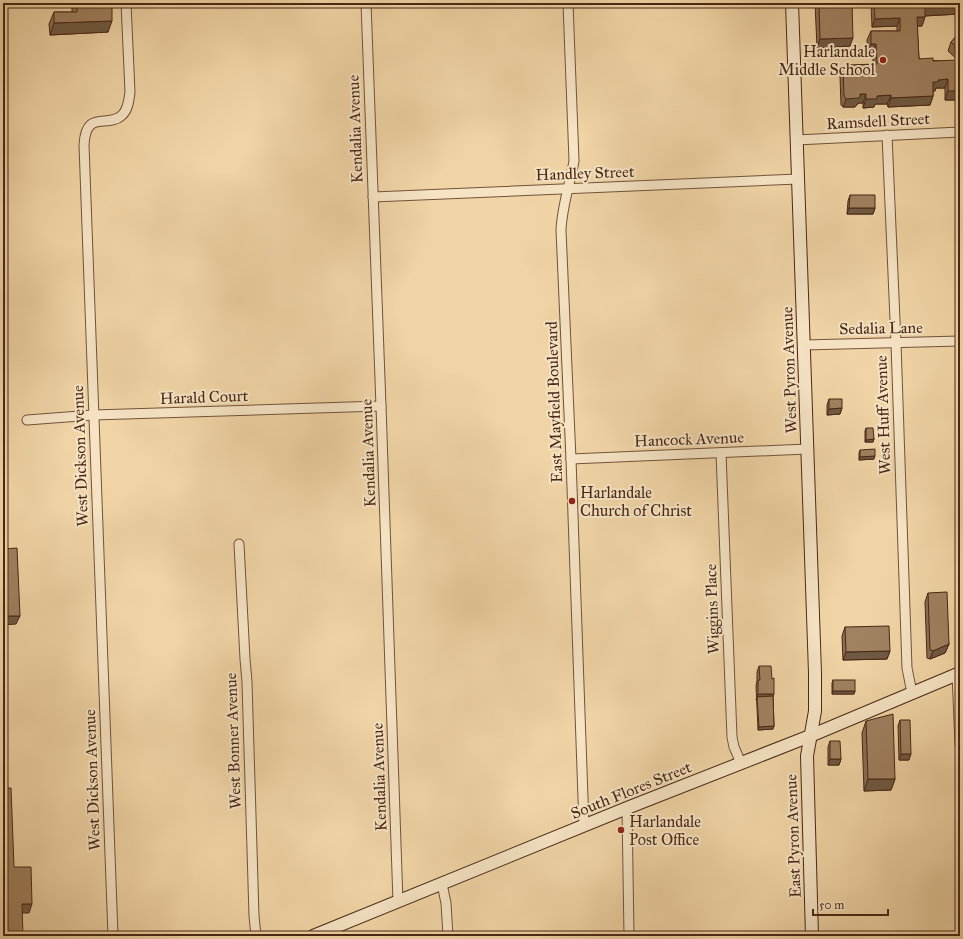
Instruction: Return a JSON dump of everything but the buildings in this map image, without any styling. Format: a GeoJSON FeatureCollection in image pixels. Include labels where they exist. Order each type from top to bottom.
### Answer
{"type":"FeatureCollection","features":[{"type":"Feature","properties":{"kind":"street","name":"West Dickson Avenue"},"geometry":{"type":"LineString","coordinates":[[113,936],[84,136],[89,126],[94,123],[121,117],[128,105],[130,92],[126,3]]}},
{"type":"Feature","properties":{"kind":"street","name":"Kendalia Avenue"},"geometry":{"type":"LineString","coordinates":[[366,3],[398,902]]}},
{"type":"Feature","properties":{"kind":"street","name":"East Mayfield Boulevard"},"geometry":{"type":"LineString","coordinates":[[568,3],[574,161],[562,218],[562,230],[584,826]]}},
{"type":"Feature","properties":{"kind":"street","name":"West Pyron Avenue"},"geometry":{"type":"LineString","coordinates":[[792,3],[815,673],[815,711],[810,736]]}},
{"type":"Feature","properties":{"kind":"street","name":"Ramsdell Street"},"geometry":{"type":"LineString","coordinates":[[796,140],[960,132]]}},
{"type":"Feature","properties":{"kind":"street","name":"West Huff Avenue"},"geometry":{"type":"LineString","coordinates":[[887,135],[907,668],[912,693]]}},
{"type":"Feature","properties":{"kind":"street","name":"Handley Street"},"geometry":{"type":"LineString","coordinates":[[373,197],[568,190],[798,179]]}},
{"type":"Feature","properties":{"kind":"street","name":"Sedalia Lane"},"geometry":{"type":"LineString","coordinates":[[804,345],[960,341]]}},
{"type":"Feature","properties":{"kind":"street","name":"Harald Court"},"geometry":{"type":"LineString","coordinates":[[27,420],[94,415],[381,406]]}},
{"type":"Feature","properties":{"kind":"street","name":"Hancock Avenue"},"geometry":{"type":"LineString","coordinates":[[571,459],[807,449]]}},
{"type":"Feature","properties":{"kind":"street","name":"Wiggins Place"},"geometry":{"type":"LineString","coordinates":[[721,453],[732,737],[734,747],[741,763]]}},
{"type":"Feature","properties":{"kind":"street","name":"West Bonner Avenue"},"geometry":{"type":"LineString","coordinates":[[239,544],[244,651],[247,682],[256,936]]}},
{"type":"Feature","properties":{"kind":"street","name":"South Flores Street"},"geometry":{"type":"LineString","coordinates":[[313,936],[627,808],[810,736],[959,674]]}},
{"type":"Feature","properties":{"kind":"street"},"geometry":{"type":"LineString","coordinates":[[959,674],[960,744]]}},
{"type":"Feature","properties":{"kind":"street","name":"East Pyron Avenue"},"geometry":{"type":"LineString","coordinates":[[810,736],[807,756],[812,936]]}},
{"type":"Feature","properties":{"kind":"street"},"geometry":{"type":"LineString","coordinates":[[627,808],[629,936]]}},
{"type":"Feature","properties":{"kind":"street"},"geometry":{"type":"LineString","coordinates":[[442,884],[446,903],[448,936]]}},
{"type":"Feature","properties":{"kind":"place","name":"Harlandale Middle School"},"geometry":{"type":"Point","coordinates":[883,60]}},
{"type":"Feature","properties":{"kind":"place","name":"Harlandale Church of Christ"},"geometry":{"type":"Point","coordinates":[572,501]}},
{"type":"Feature","properties":{"kind":"place","name":"Harlandale Post Office"},"geometry":{"type":"Point","coordinates":[621,830]}}]}
